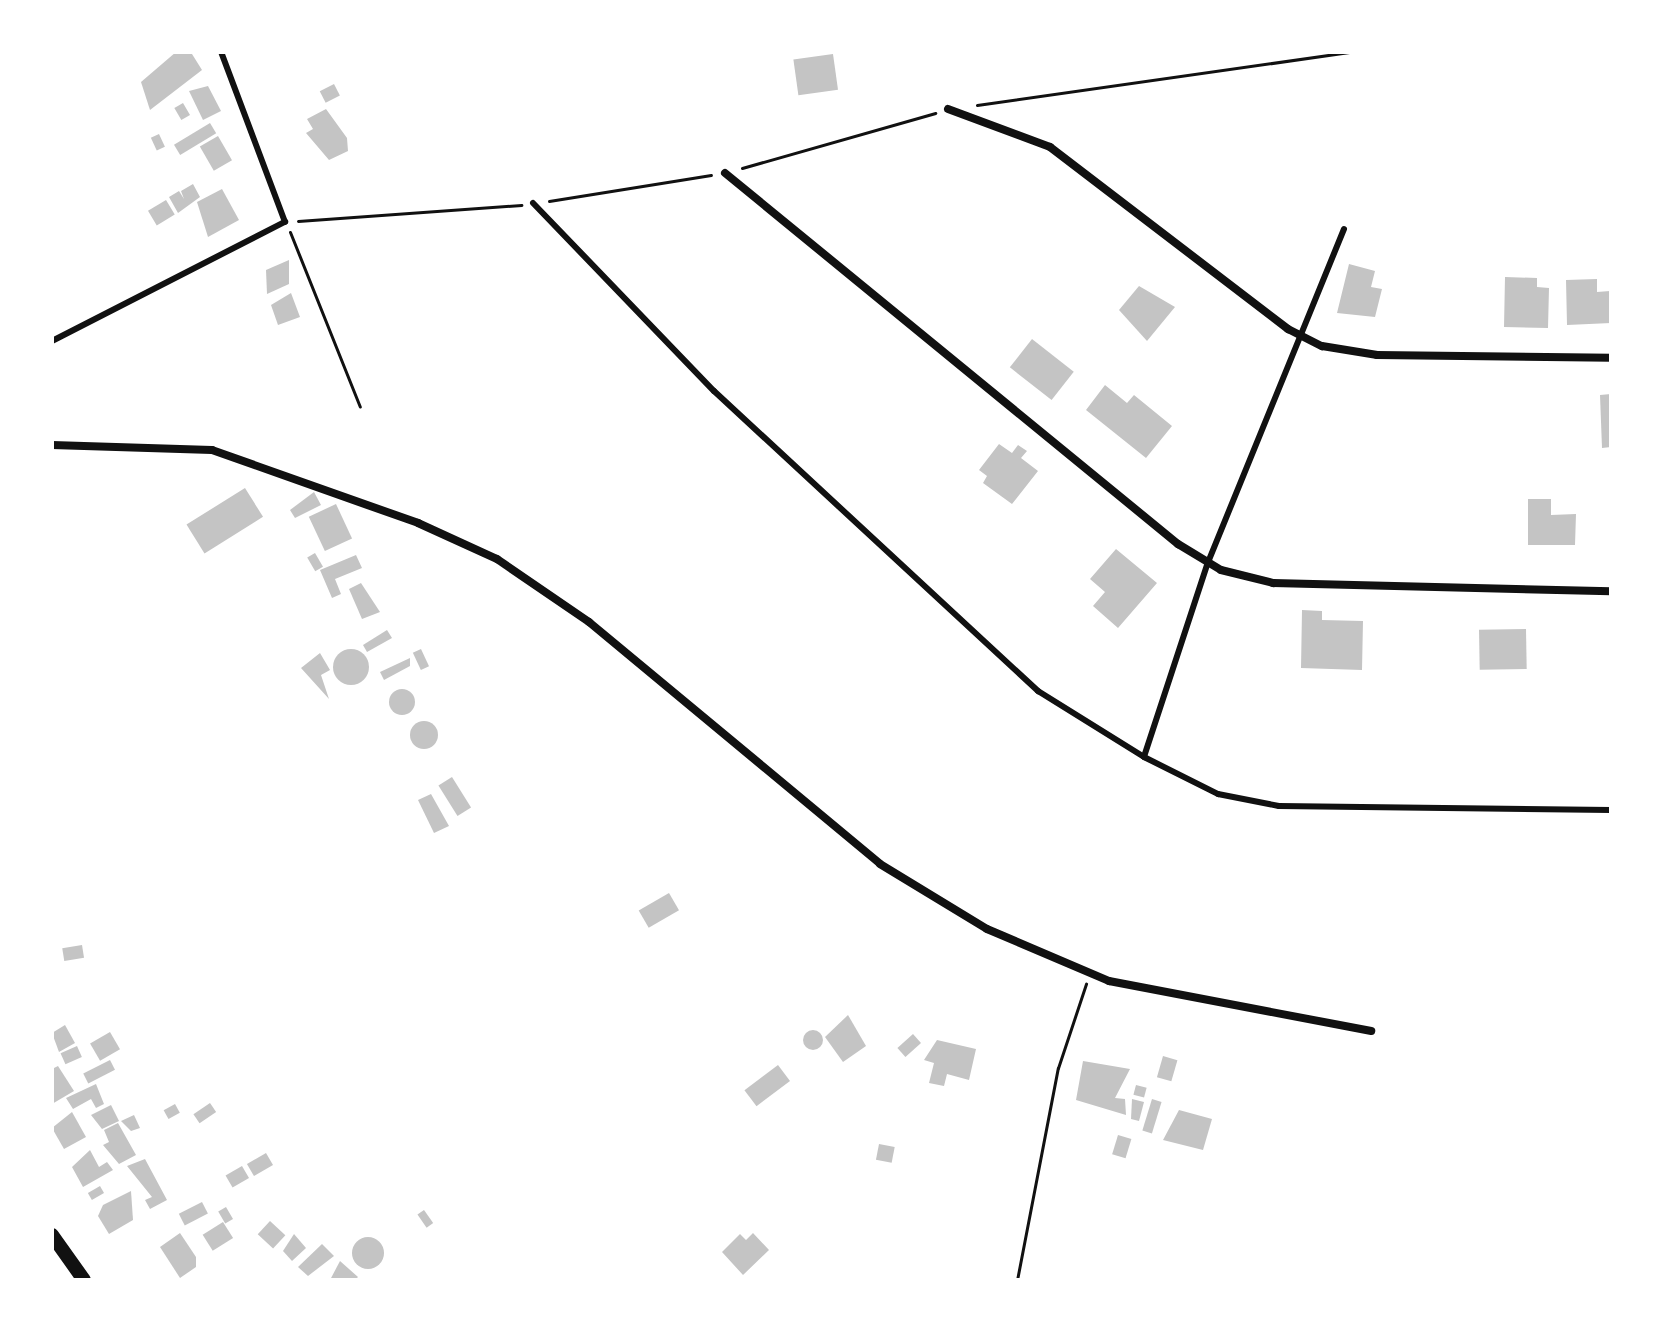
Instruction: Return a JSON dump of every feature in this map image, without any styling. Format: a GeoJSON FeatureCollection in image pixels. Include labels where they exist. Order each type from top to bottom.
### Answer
{"type":"FeatureCollection","features":[{"type":"Feature","properties":{"kind":"street"},"geometry":{"type":"LineString","coordinates":[[948,109],[1050,147],[1299,335],[1357,354],[1611,358]]}},
{"type":"Feature","properties":{"kind":"street"},"geometry":{"type":"LineString","coordinates":[[725,173],[1208,562],[1273,583],[1611,591]]}},
{"type":"Feature","properties":{"kind":"street"},"geometry":{"type":"LineString","coordinates":[[52,445],[212,450],[309,479],[497,559],[589,622],[880,864],[987,929],[1090,973],[1210,1005],[1371,1031]]}},
{"type":"Feature","properties":{"kind":"street"},"geometry":{"type":"LineString","coordinates":[[52,1235],[84,1280]]}},
{"type":"Feature","properties":{"kind":"lane"},"geometry":{"type":"LineString","coordinates":[[52,341],[285,222],[221,52]]}},
{"type":"Feature","properties":{"kind":"lane"},"geometry":{"type":"LineString","coordinates":[[533,203],[714,391],[1038,691],[1144,757],[1218,794],[1279,806],[1611,810]]}},
{"type":"Feature","properties":{"kind":"lane"},"geometry":{"type":"LineString","coordinates":[[1144,757],[1208,562],[1344,229]]}},
{"type":"Feature","properties":{"kind":"path"},"geometry":{"type":"LineString","coordinates":[[360,407],[285,222],[533,203],[725,173],[948,109],[1349,52]]}},
{"type":"Feature","properties":{"kind":"path"},"geometry":{"type":"LineString","coordinates":[[1017,1280],[1058,1068],[1090,973]]}},
{"type":"Feature","properties":{"kind":"building"},"geometry":{"type":"Polygon","coordinates":[[[176,52],[192,54],[202,70],[150,110],[141,82],[176,52]]]}},
{"type":"Feature","properties":{"kind":"building"},"geometry":{"type":"Polygon","coordinates":[[[833,54],[838,90],[798,95],[793,60],[833,54]]]}},
{"type":"Feature","properties":{"kind":"building"},"geometry":{"type":"Polygon","coordinates":[[[334,84],[340,96],[326,103],[320,91],[334,84]]]}},
{"type":"Feature","properties":{"kind":"building"},"geometry":{"type":"Polygon","coordinates":[[[208,86],[221,111],[203,120],[189,91],[208,86]]]}},
{"type":"Feature","properties":{"kind":"building"},"geometry":{"type":"Polygon","coordinates":[[[183,103],[190,115],[181,120],[174,108],[183,103]]]}},
{"type":"Feature","properties":{"kind":"building"},"geometry":{"type":"Polygon","coordinates":[[[326,109],[347,138],[348,151],[329,160],[306,133],[313,129],[307,119],[326,109]]]}},
{"type":"Feature","properties":{"kind":"building"},"geometry":{"type":"Polygon","coordinates":[[[210,123],[216,133],[180,155],[174,145],[210,123]]]}},
{"type":"Feature","properties":{"kind":"building"},"geometry":{"type":"Polygon","coordinates":[[[159,134],[165,147],[157,150],[151,138],[159,134]]]}},
{"type":"Feature","properties":{"kind":"building"},"geometry":{"type":"Polygon","coordinates":[[[218,136],[232,160],[214,171],[200,146],[218,136]]]}},
{"type":"Feature","properties":{"kind":"building"},"geometry":{"type":"Polygon","coordinates":[[[193,184],[200,197],[178,213],[169,197],[179,191],[184,199],[181,191],[193,184]]]}},
{"type":"Feature","properties":{"kind":"building"},"geometry":{"type":"Polygon","coordinates":[[[222,189],[239,220],[208,237],[197,202],[222,189]]]}},
{"type":"Feature","properties":{"kind":"building"},"geometry":{"type":"Polygon","coordinates":[[[166,200],[175,215],[157,225],[148,211],[166,200]]]}},
{"type":"Feature","properties":{"kind":"building"},"geometry":{"type":"Polygon","coordinates":[[[289,260],[289,284],[267,294],[266,270],[289,260]]]}},
{"type":"Feature","properties":{"kind":"building"},"geometry":{"type":"Polygon","coordinates":[[[1349,264],[1375,271],[1371,287],[1382,289],[1375,317],[1337,313],[1349,264]]]}},
{"type":"Feature","properties":{"kind":"building"},"geometry":{"type":"Polygon","coordinates":[[[1505,277],[1537,278],[1537,287],[1549,288],[1548,328],[1504,327],[1505,277]]]}},
{"type":"Feature","properties":{"kind":"building"},"geometry":{"type":"Polygon","coordinates":[[[1597,279],[1597,292],[1610,291],[1611,323],[1567,325],[1566,280],[1597,279]]]}},
{"type":"Feature","properties":{"kind":"building"},"geometry":{"type":"Polygon","coordinates":[[[1139,286],[1175,307],[1147,341],[1119,310],[1139,286]]]}},
{"type":"Feature","properties":{"kind":"building"},"geometry":{"type":"Polygon","coordinates":[[[291,293],[300,317],[278,325],[271,305],[291,293]]]}},
{"type":"Feature","properties":{"kind":"building"},"geometry":{"type":"Polygon","coordinates":[[[1032,339],[1074,372],[1052,400],[1010,367],[1032,339]]]}},
{"type":"Feature","properties":{"kind":"building"},"geometry":{"type":"Polygon","coordinates":[[[1105,385],[1127,403],[1134,395],[1172,426],[1146,458],[1086,410],[1105,385]]]}},
{"type":"Feature","properties":{"kind":"building"},"geometry":{"type":"Polygon","coordinates":[[[1611,394],[1611,447],[1602,448],[1600,395],[1611,394]]]}},
{"type":"Feature","properties":{"kind":"building"},"geometry":{"type":"Polygon","coordinates":[[[999,444],[1012,453],[1018,445],[1027,451],[1021,458],[1038,471],[1012,504],[983,483],[987,476],[979,470],[999,444]]]}},
{"type":"Feature","properties":{"kind":"building"},"geometry":{"type":"Polygon","coordinates":[[[245,488],[263,517],[205,553],[186,525],[245,488]]]}},
{"type":"Feature","properties":{"kind":"building"},"geometry":{"type":"Polygon","coordinates":[[[314,492],[321,505],[295,518],[290,510],[314,492]]]}},
{"type":"Feature","properties":{"kind":"building"},"geometry":{"type":"Polygon","coordinates":[[[1528,499],[1551,499],[1551,515],[1576,514],[1575,545],[1528,545],[1528,499]]]}},
{"type":"Feature","properties":{"kind":"building"},"geometry":{"type":"Polygon","coordinates":[[[336,504],[352,538],[325,551],[309,517],[336,504]]]}},
{"type":"Feature","properties":{"kind":"building"},"geometry":{"type":"Polygon","coordinates":[[[1116,549],[1157,583],[1118,628],[1093,606],[1105,592],[1090,579],[1116,549]]]}},
{"type":"Feature","properties":{"kind":"building"},"geometry":{"type":"Polygon","coordinates":[[[315,553],[323,567],[315,571],[307,558],[315,553]]]}},
{"type":"Feature","properties":{"kind":"building"},"geometry":{"type":"Polygon","coordinates":[[[356,555],[362,568],[335,579],[341,594],[332,598],[320,570],[356,555]]]}},
{"type":"Feature","properties":{"kind":"building"},"geometry":{"type":"Polygon","coordinates":[[[361,583],[380,612],[362,619],[349,589],[361,583]]]}},
{"type":"Feature","properties":{"kind":"building"},"geometry":{"type":"Polygon","coordinates":[[[1302,610],[1322,611],[1322,620],[1363,621],[1362,670],[1301,668],[1302,610]]]}},
{"type":"Feature","properties":{"kind":"building"},"geometry":{"type":"Polygon","coordinates":[[[1526,629],[1527,669],[1480,670],[1479,630],[1526,629]]]}},
{"type":"Feature","properties":{"kind":"building"},"geometry":{"type":"Polygon","coordinates":[[[387,630],[392,638],[367,652],[363,645],[387,630]]]}},
{"type":"Feature","properties":{"kind":"building"},"geometry":{"type":"Polygon","coordinates":[[[351,649],[364,654],[369,667],[364,680],[351,685],[338,680],[333,667],[338,654],[351,649]]]}},
{"type":"Feature","properties":{"kind":"building"},"geometry":{"type":"Polygon","coordinates":[[[421,649],[429,666],[421,670],[413,653],[421,649]]]}},
{"type":"Feature","properties":{"kind":"building"},"geometry":{"type":"Polygon","coordinates":[[[320,653],[330,670],[321,675],[329,699],[301,668],[320,653]]]}},
{"type":"Feature","properties":{"kind":"building"},"geometry":{"type":"Polygon","coordinates":[[[410,658],[410,666],[384,680],[380,672],[410,658]]]}},
{"type":"Feature","properties":{"kind":"building"},"geometry":{"type":"Polygon","coordinates":[[[402,689],[411,693],[415,702],[411,711],[402,715],[393,711],[389,702],[393,693],[402,689]]]}},
{"type":"Feature","properties":{"kind":"building"},"geometry":{"type":"Polygon","coordinates":[[[424,721],[434,725],[438,735],[434,745],[424,749],[414,745],[410,735],[414,725],[424,721]]]}},
{"type":"Feature","properties":{"kind":"building"},"geometry":{"type":"Polygon","coordinates":[[[452,777],[471,808],[458,816],[438,785],[452,777]]]}},
{"type":"Feature","properties":{"kind":"building"},"geometry":{"type":"Polygon","coordinates":[[[431,794],[449,826],[434,833],[418,800],[431,794]]]}},
{"type":"Feature","properties":{"kind":"building"},"geometry":{"type":"Polygon","coordinates":[[[669,893],[679,910],[649,928],[639,911],[669,893]]]}},
{"type":"Feature","properties":{"kind":"building"},"geometry":{"type":"Polygon","coordinates":[[[82,945],[84,958],[64,961],[62,948],[82,945]]]}},
{"type":"Feature","properties":{"kind":"building"},"geometry":{"type":"Polygon","coordinates":[[[848,1015],[866,1046],[843,1062],[825,1037],[848,1015]]]}},
{"type":"Feature","properties":{"kind":"building"},"geometry":{"type":"Polygon","coordinates":[[[65,1025],[75,1043],[59,1052],[52,1033],[65,1025]]]}},
{"type":"Feature","properties":{"kind":"building"},"geometry":{"type":"Polygon","coordinates":[[[813,1030],[820,1033],[823,1040],[820,1047],[813,1050],[806,1047],[803,1040],[806,1033],[813,1030]]]}},
{"type":"Feature","properties":{"kind":"building"},"geometry":{"type":"Polygon","coordinates":[[[110,1032],[120,1049],[100,1061],[90,1044],[110,1032]]]}},
{"type":"Feature","properties":{"kind":"building"},"geometry":{"type":"Polygon","coordinates":[[[913,1034],[921,1043],[905,1057],[897,1048],[913,1034]]]}},
{"type":"Feature","properties":{"kind":"building"},"geometry":{"type":"Polygon","coordinates":[[[937,1040],[976,1049],[969,1080],[947,1074],[944,1086],[929,1083],[934,1063],[924,1060],[937,1040]]]}},
{"type":"Feature","properties":{"kind":"building"},"geometry":{"type":"Polygon","coordinates":[[[77,1046],[82,1057],[65,1064],[61,1053],[77,1046]]]}},
{"type":"Feature","properties":{"kind":"building"},"geometry":{"type":"Polygon","coordinates":[[[1163,1056],[1177,1060],[1171,1081],[1157,1077],[1163,1056]]]}},
{"type":"Feature","properties":{"kind":"building"},"geometry":{"type":"Polygon","coordinates":[[[110,1060],[115,1070],[88,1083],[83,1074],[110,1060]]]}},
{"type":"Feature","properties":{"kind":"building"},"geometry":{"type":"Polygon","coordinates":[[[1083,1061],[1130,1069],[1115,1098],[1125,1099],[1126,1115],[1076,1100],[1083,1061]]]}},
{"type":"Feature","properties":{"kind":"building"},"geometry":{"type":"Polygon","coordinates":[[[778,1065],[790,1081],[756,1106],[744,1090],[778,1065]]]}},
{"type":"Feature","properties":{"kind":"building"},"geometry":{"type":"Polygon","coordinates":[[[58,1066],[74,1091],[52,1104],[52,1069],[58,1066]]]}},
{"type":"Feature","properties":{"kind":"building"},"geometry":{"type":"Polygon","coordinates":[[[96,1084],[104,1104],[96,1108],[91,1099],[73,1109],[66,1098],[96,1084]]]}},
{"type":"Feature","properties":{"kind":"building"},"geometry":{"type":"Polygon","coordinates":[[[1136,1085],[1147,1088],[1144,1098],[1133,1095],[1136,1085]]]}},
{"type":"Feature","properties":{"kind":"building"},"geometry":{"type":"Polygon","coordinates":[[[1132,1099],[1144,1102],[1139,1121],[1131,1119],[1132,1099]]]}},
{"type":"Feature","properties":{"kind":"building"},"geometry":{"type":"Polygon","coordinates":[[[1152,1099],[1162,1102],[1152,1133],[1142,1131],[1152,1099]]]}},
{"type":"Feature","properties":{"kind":"building"},"geometry":{"type":"Polygon","coordinates":[[[210,1103],[216,1112],[200,1123],[193,1114],[210,1103]]]}},
{"type":"Feature","properties":{"kind":"building"},"geometry":{"type":"Polygon","coordinates":[[[175,1104],[180,1113],[168,1119],[164,1110],[175,1104]]]}},
{"type":"Feature","properties":{"kind":"building"},"geometry":{"type":"Polygon","coordinates":[[[111,1105],[119,1121],[102,1129],[91,1115],[111,1105]]]}},
{"type":"Feature","properties":{"kind":"building"},"geometry":{"type":"Polygon","coordinates":[[[1179,1110],[1212,1119],[1203,1150],[1163,1140],[1179,1110]]]}},
{"type":"Feature","properties":{"kind":"building"},"geometry":{"type":"Polygon","coordinates":[[[72,1112],[86,1137],[64,1149],[52,1128],[72,1112]]]}},
{"type":"Feature","properties":{"kind":"building"},"geometry":{"type":"Polygon","coordinates":[[[134,1115],[140,1128],[131,1131],[121,1121],[134,1115]]]}},
{"type":"Feature","properties":{"kind":"building"},"geometry":{"type":"Polygon","coordinates":[[[118,1123],[136,1155],[119,1164],[103,1145],[109,1142],[104,1130],[118,1123]]]}},
{"type":"Feature","properties":{"kind":"building"},"geometry":{"type":"Polygon","coordinates":[[[1118,1135],[1131,1139],[1126,1158],[1112,1154],[1118,1135]]]}},
{"type":"Feature","properties":{"kind":"building"},"geometry":{"type":"Polygon","coordinates":[[[879,1144],[895,1147],[892,1163],[876,1160],[879,1144]]]}},
{"type":"Feature","properties":{"kind":"building"},"geometry":{"type":"Polygon","coordinates":[[[90,1150],[99,1167],[107,1162],[113,1170],[83,1187],[72,1167],[90,1150]]]}},
{"type":"Feature","properties":{"kind":"building"},"geometry":{"type":"Polygon","coordinates":[[[266,1153],[273,1165],[254,1176],[247,1164],[266,1153]]]}},
{"type":"Feature","properties":{"kind":"building"},"geometry":{"type":"Polygon","coordinates":[[[145,1159],[167,1200],[150,1209],[145,1200],[152,1197],[127,1166],[145,1159]]]}},
{"type":"Feature","properties":{"kind":"building"},"geometry":{"type":"Polygon","coordinates":[[[242,1166],[249,1178],[233,1188],[226,1176],[242,1166]]]}},
{"type":"Feature","properties":{"kind":"building"},"geometry":{"type":"Polygon","coordinates":[[[100,1186],[104,1193],[92,1200],[88,1193],[100,1186]]]}},
{"type":"Feature","properties":{"kind":"building"},"geometry":{"type":"Polygon","coordinates":[[[131,1191],[133,1220],[109,1234],[98,1216],[103,1205],[131,1191]]]}},
{"type":"Feature","properties":{"kind":"building"},"geometry":{"type":"Polygon","coordinates":[[[202,1202],[208,1214],[185,1225],[179,1214],[202,1202]]]}},
{"type":"Feature","properties":{"kind":"building"},"geometry":{"type":"Polygon","coordinates":[[[226,1207],[233,1219],[225,1224],[218,1212],[226,1207]]]}},
{"type":"Feature","properties":{"kind":"building"},"geometry":{"type":"Polygon","coordinates":[[[424,1210],[433,1223],[427,1228],[417,1215],[424,1210]]]}},
{"type":"Feature","properties":{"kind":"building"},"geometry":{"type":"Polygon","coordinates":[[[270,1221],[285,1235],[273,1248],[258,1234],[270,1221]]]}},
{"type":"Feature","properties":{"kind":"building"},"geometry":{"type":"Polygon","coordinates":[[[223,1222],[233,1238],[213,1251],[203,1235],[223,1222]]]}},
{"type":"Feature","properties":{"kind":"building"},"geometry":{"type":"Polygon","coordinates":[[[180,1233],[196,1257],[196,1267],[180,1278],[160,1247],[180,1233]]]}},
{"type":"Feature","properties":{"kind":"building"},"geometry":{"type":"Polygon","coordinates":[[[753,1233],[769,1250],[743,1275],[722,1252],[740,1234],[746,1240],[753,1233]]]}},
{"type":"Feature","properties":{"kind":"building"},"geometry":{"type":"Polygon","coordinates":[[[294,1234],[306,1248],[292,1261],[283,1251],[294,1234]]]}},
{"type":"Feature","properties":{"kind":"building"},"geometry":{"type":"Polygon","coordinates":[[[368,1237],[380,1241],[384,1253],[380,1265],[368,1269],[356,1265],[352,1253],[356,1241],[368,1237]]]}},
{"type":"Feature","properties":{"kind":"building"},"geometry":{"type":"Polygon","coordinates":[[[322,1244],[334,1256],[308,1276],[298,1267],[322,1244]]]}},
{"type":"Feature","properties":{"kind":"building"},"geometry":{"type":"Polygon","coordinates":[[[340,1261],[358,1277],[355,1280],[330,1280],[340,1261]]]}}]}
